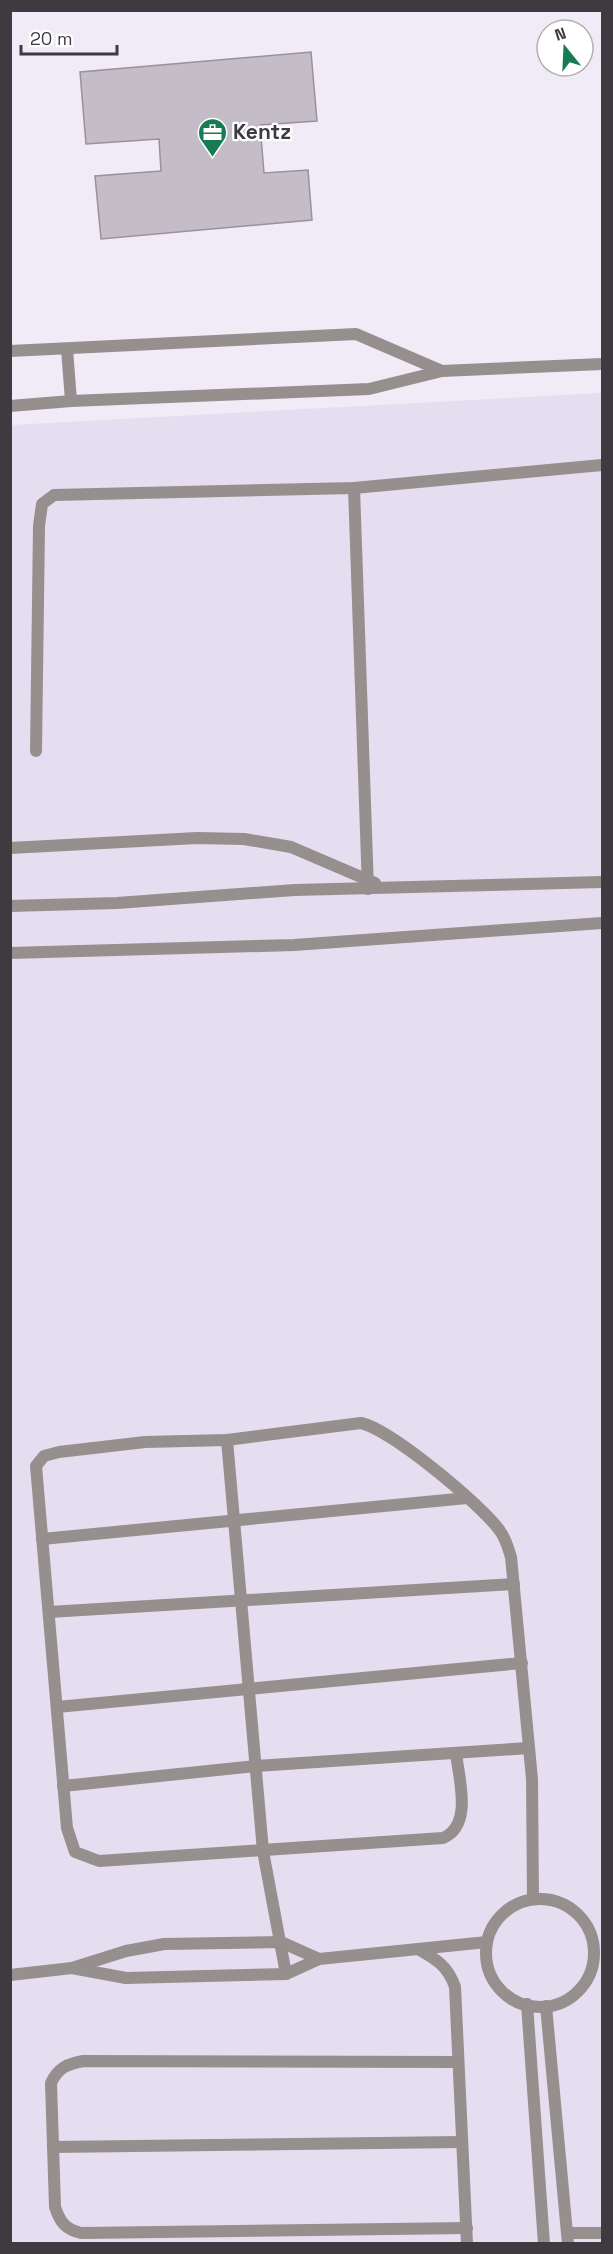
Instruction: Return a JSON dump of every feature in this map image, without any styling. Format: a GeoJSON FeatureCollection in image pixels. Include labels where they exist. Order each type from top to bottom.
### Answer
{"type":"FeatureCollection","features":[{"type":"Feature","properties":{"kind":"lane"},"geometry":{"type":"LineString","coordinates":[[10,351],[356,334],[442,371]]}},
{"type":"Feature","properties":{"kind":"lane"},"geometry":{"type":"LineString","coordinates":[[67,349],[71,401]]}},
{"type":"Feature","properties":{"kind":"lane"},"geometry":{"type":"LineString","coordinates":[[10,406],[71,401],[369,389],[442,371],[603,364]]}},
{"type":"Feature","properties":{"kind":"lane"},"geometry":{"type":"LineString","coordinates":[[36,751],[39,526],[40,510],[46,500],[65,494],[354,488],[603,465]]}},
{"type":"Feature","properties":{"kind":"lane"},"geometry":{"type":"LineString","coordinates":[[354,488],[368,884]]}},
{"type":"Feature","properties":{"kind":"lane"},"geometry":{"type":"LineString","coordinates":[[10,848],[196,838],[244,839],[291,846],[368,884]]}},
{"type":"Feature","properties":{"kind":"lane"},"geometry":{"type":"LineString","coordinates":[[10,906],[117,903],[368,884],[390,888],[603,882]]}},
{"type":"Feature","properties":{"kind":"lane"},"geometry":{"type":"LineString","coordinates":[[10,953],[294,945],[603,923]]}},
{"type":"Feature","properties":{"kind":"lane"},"geometry":{"type":"LineString","coordinates":[[456,1753],[462,1817],[453,1834],[428,1840],[99,1861],[75,1852],[69,1839],[63,1786],[36,1466],[44,1456],[59,1452],[145,1442],[228,1440],[347,1424],[374,1425],[404,1445],[467,1498],[501,1532],[511,1557],[532,1779],[533,1899]]}},
{"type":"Feature","properties":{"kind":"lane"},"geometry":{"type":"LineString","coordinates":[[228,1440],[263,1851],[286,1974]]}},
{"type":"Feature","properties":{"kind":"lane"},"geometry":{"type":"LineString","coordinates":[[42,1539],[467,1498]]}},
{"type":"Feature","properties":{"kind":"lane"},"geometry":{"type":"LineString","coordinates":[[49,1612],[514,1584]]}},
{"type":"Feature","properties":{"kind":"lane"},"geometry":{"type":"LineString","coordinates":[[57,1707],[249,1686],[522,1663]]}},
{"type":"Feature","properties":{"kind":"lane"},"geometry":{"type":"LineString","coordinates":[[63,1786],[256,1766],[529,1748]]}},
{"type":"Feature","properties":{"kind":"lane"},"geometry":{"type":"LineString","coordinates":[[533,1899],[556,1900],[576,1911],[597,1939],[590,1974],[577,1992],[558,2004],[546,2006],[514,2000],[497,1985],[487,1965],[487,1942],[496,1922],[512,1906],[533,1899]]}},
{"type":"Feature","properties":{"kind":"lane"},"geometry":{"type":"LineString","coordinates":[[10,1975],[72,1968],[126,1951],[164,1944],[281,1942],[318,1959]]}},
{"type":"Feature","properties":{"kind":"lane"},"geometry":{"type":"LineString","coordinates":[[72,1968],[126,1978],[286,1974],[318,1959],[487,1942]]}},
{"type":"Feature","properties":{"kind":"lane"},"geometry":{"type":"LineString","coordinates":[[418,1949],[436,1959],[447,1969],[453,1980],[467,2244]]}},
{"type":"Feature","properties":{"kind":"lane"},"geometry":{"type":"LineString","coordinates":[[527,2004],[544,2244]]}},
{"type":"Feature","properties":{"kind":"lane"},"geometry":{"type":"LineString","coordinates":[[546,2006],[568,2238],[603,2233]]}},
{"type":"Feature","properties":{"kind":"lane"},"geometry":{"type":"LineString","coordinates":[[458,2062],[83,2061],[64,2066],[55,2073],[51,2083],[55,2207],[58,2216],[70,2230],[81,2233],[467,2228]]}},
{"type":"Feature","properties":{"kind":"lane"},"geometry":{"type":"LineString","coordinates":[[53,2146],[461,2142]]}},
{"type":"Feature","properties":{"kind":"shaded area"},"geometry":{"type":"Polygon","coordinates":[[[602,393],[602,2243],[11,2244],[11,425],[602,393]]]}},
{"type":"Feature","properties":{"kind":"building","name":"Kentz"},"geometry":{"type":"Polygon","coordinates":[[[311,52],[317,121],[260,125],[264,173],[308,170],[312,220],[101,239],[95,176],[161,171],[159,139],[86,144],[80,72],[311,52]]]}},
{"type":"Feature","properties":{"kind":"place","name":"Kentz"},"geometry":{"type":"Point","coordinates":[212,158]}}]}
